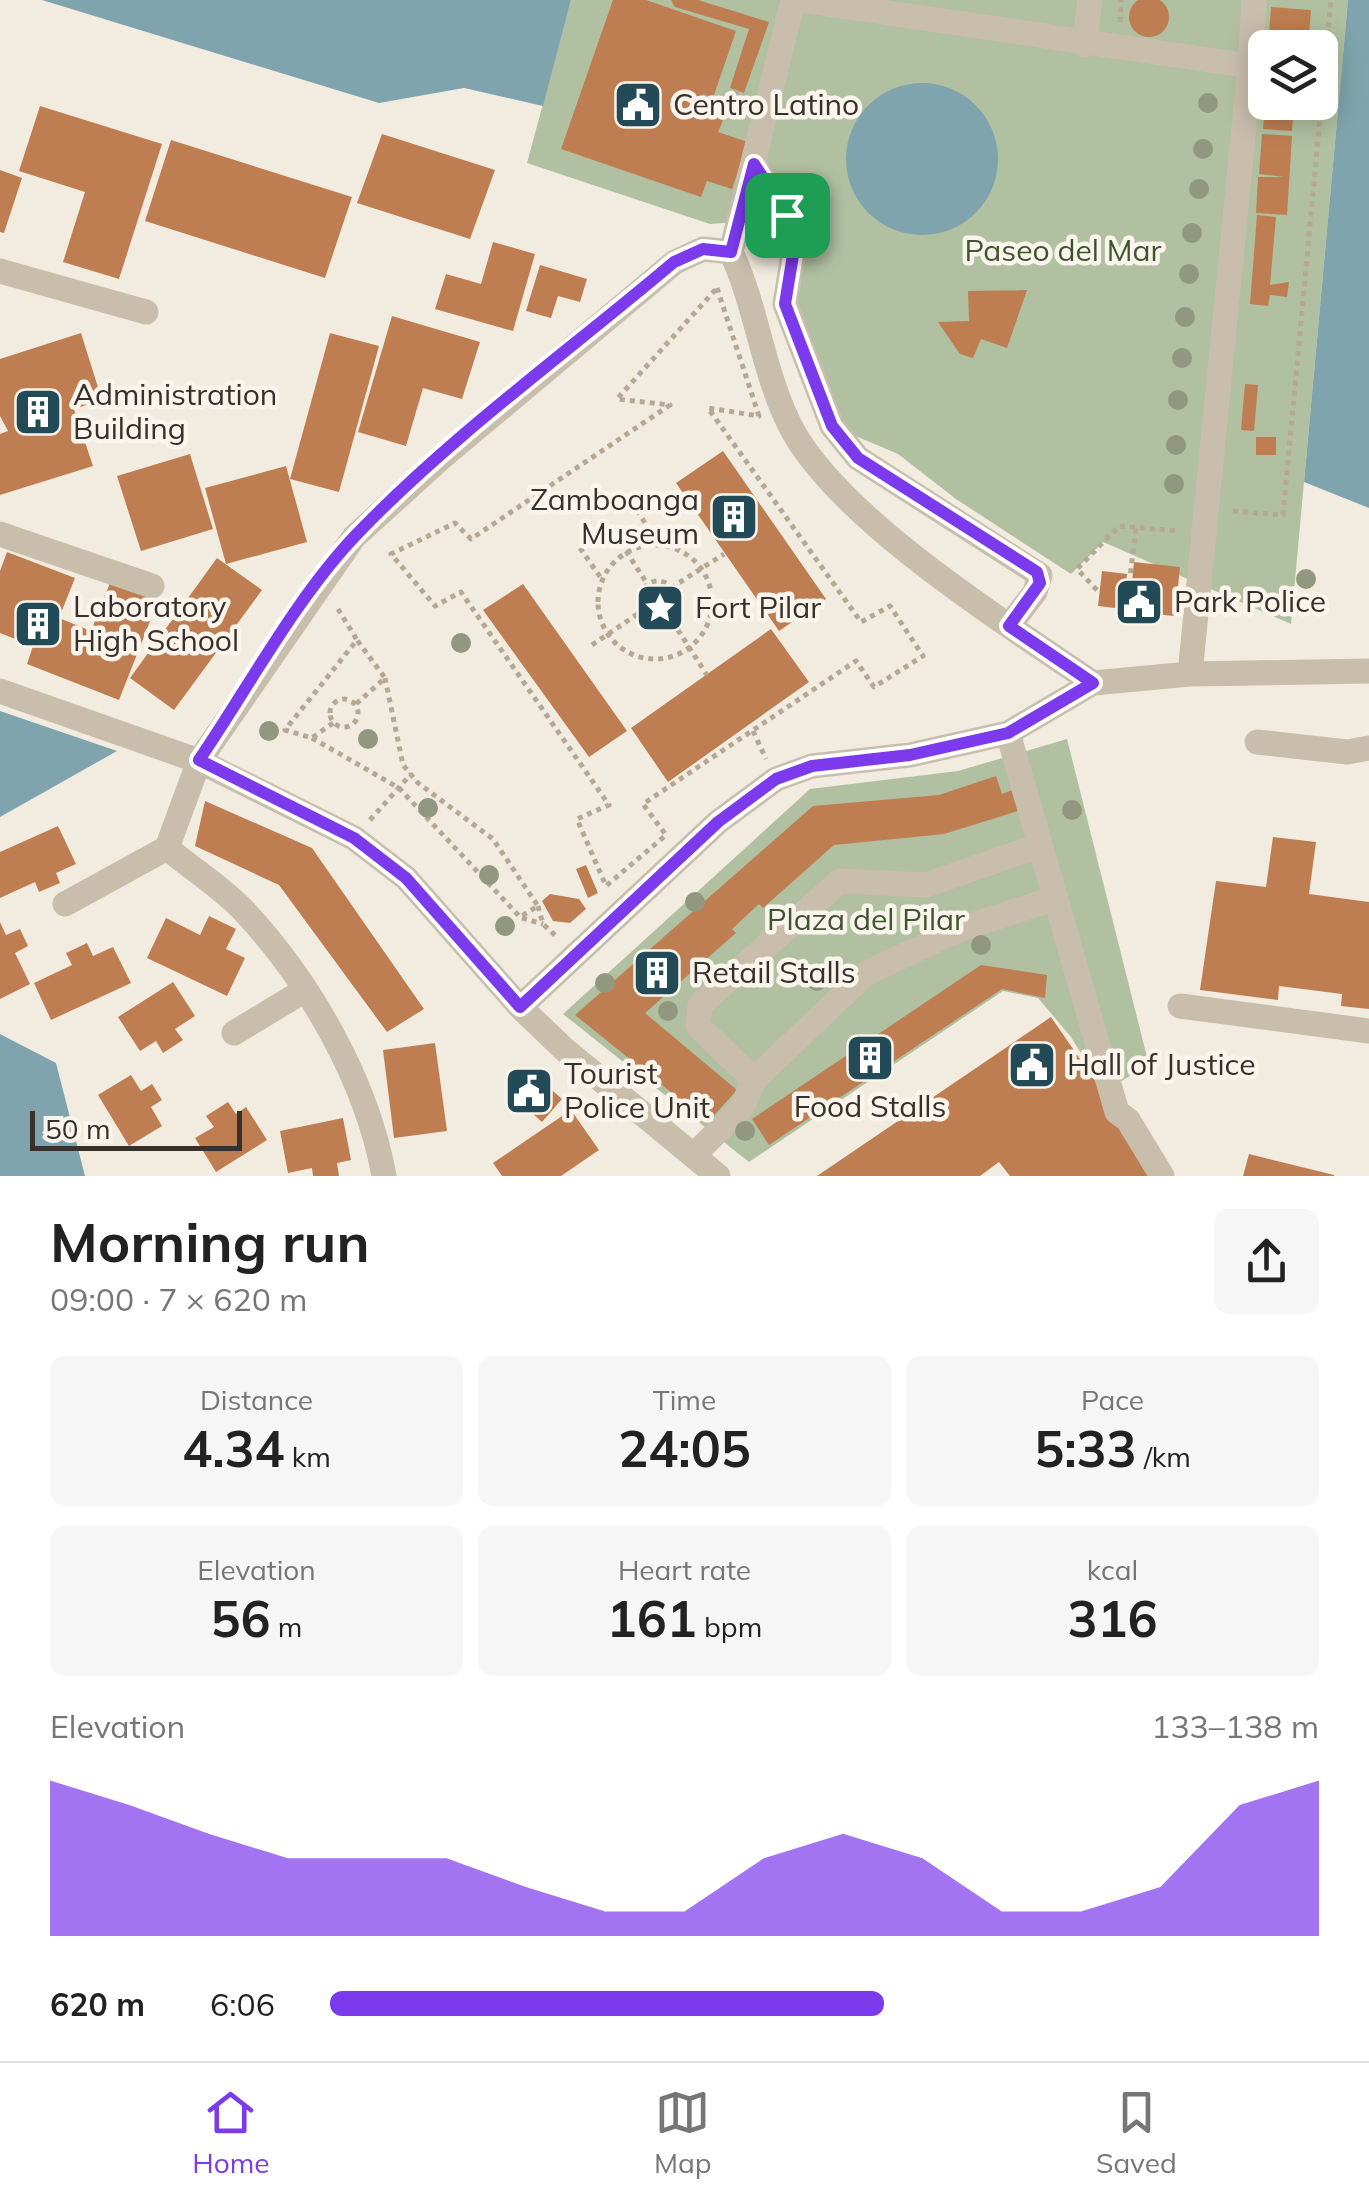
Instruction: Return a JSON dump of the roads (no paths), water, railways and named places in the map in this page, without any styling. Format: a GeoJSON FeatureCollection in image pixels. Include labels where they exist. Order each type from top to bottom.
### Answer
{"type":"FeatureCollection","features":[{"type":"Feature","properties":{"kind":"street"},"geometry":{"type":"LineString","coordinates":[[1093,683],[1009,626],[870,516],[832,483],[808,455],[779,396],[731,252],[796,0],[1084,45],[1248,66]]}},
{"type":"Feature","properties":{"kind":"street"},"geometry":{"type":"LineString","coordinates":[[1084,45],[1090,0]]}},
{"type":"Feature","properties":{"kind":"street"},"geometry":{"type":"LineString","coordinates":[[1252,30],[1254,0]]}},
{"type":"Feature","properties":{"kind":"street"},"geometry":{"type":"LineString","coordinates":[[1190,674],[1248,86]]}},
{"type":"Feature","properties":{"kind":"street"},"geometry":{"type":"LineString","coordinates":[[754,164],[787,215],[794,249],[785,304],[832,426],[858,458],[1037,572],[1040,583],[1009,626]]}},
{"type":"Feature","properties":{"kind":"street"},"geometry":{"type":"LineString","coordinates":[[65,904],[167,848],[199,760],[320,581],[378,514],[674,262],[703,249],[731,252]]}},
{"type":"Feature","properties":{"kind":"street"},"geometry":{"type":"LineString","coordinates":[[0,270],[146,312]]}},
{"type":"Feature","properties":{"kind":"street"},"geometry":{"type":"LineString","coordinates":[[0,534],[152,586]]}},
{"type":"Feature","properties":{"kind":"street"},"geometry":{"type":"LineString","coordinates":[[520,1007],[718,822],[776,779],[812,766],[910,755],[1008,733],[1093,683],[1190,674],[1369,671]]}},
{"type":"Feature","properties":{"kind":"street"},"geometry":{"type":"LineString","coordinates":[[0,691],[199,760],[354,838],[406,878],[520,1007],[565,1050],[718,1176]]}},
{"type":"Feature","properties":{"kind":"street"},"geometry":{"type":"LineString","coordinates":[[1008,733],[1117,1112],[1128,1120],[1162,1176]]}},
{"type":"Feature","properties":{"kind":"street"},"geometry":{"type":"LineString","coordinates":[[1257,742],[1347,752],[1369,748]]}},
{"type":"Feature","properties":{"kind":"street"},"geometry":{"type":"LineString","coordinates":[[754,1080],[698,1026],[700,1006],[840,881],[926,885],[1038,846]]}},
{"type":"Feature","properties":{"kind":"street"},"geometry":{"type":"LineString","coordinates":[[167,848],[242,909],[306,990],[341,1054],[384,1176]]}},
{"type":"Feature","properties":{"kind":"street"},"geometry":{"type":"LineString","coordinates":[[695,1154],[742,1108],[754,1080],[866,974],[943,936],[1053,900]]}},
{"type":"Feature","properties":{"kind":"street"},"geometry":{"type":"LineString","coordinates":[[234,1033],[306,990]]}},
{"type":"Feature","properties":{"kind":"street"},"geometry":{"type":"LineString","coordinates":[[1180,1006],[1369,1030]]}},
{"type":"Feature","properties":{"kind":"water"},"geometry":{"type":"Polygon","coordinates":[[[42,0],[571,0],[543,106],[464,88],[379,103],[42,0]]]}},
{"type":"Feature","properties":{"kind":"water"},"geometry":{"type":"Polygon","coordinates":[[[1348,0],[1369,0],[1369,508],[1304,482],[1348,0]]]}},
{"type":"Feature","properties":{"kind":"water"},"geometry":{"type":"Polygon","coordinates":[[[922,83],[951,89],[976,105],[992,130],[998,159],[992,188],[976,213],[951,229],[922,235],[893,229],[868,213],[852,188],[846,159],[852,130],[868,105],[893,89],[922,83]]]}},
{"type":"Feature","properties":{"kind":"water"},"geometry":{"type":"Polygon","coordinates":[[[0,711],[117,751],[0,817],[0,711]]]}},
{"type":"Feature","properties":{"kind":"water"},"geometry":{"type":"Polygon","coordinates":[[[0,1034],[56,1063],[85,1176],[0,1176],[0,1034]]]}},
{"type":"Feature","properties":{"kind":"place","name":"Centro Latino"},"geometry":{"type":"Point","coordinates":[638,105]}},
{"type":"Feature","properties":{"kind":"place","name":"Administration Building"},"geometry":{"type":"Point","coordinates":[38,412]}},
{"type":"Feature","properties":{"kind":"place","name":"Zamboanga Museum"},"geometry":{"type":"Point","coordinates":[734,517]}},
{"type":"Feature","properties":{"kind":"place","name":"Park Police"},"geometry":{"type":"Point","coordinates":[1139,602]}},
{"type":"Feature","properties":{"kind":"place","name":"Fort Pilar"},"geometry":{"type":"Point","coordinates":[660,608]}},
{"type":"Feature","properties":{"kind":"place","name":"Laboratory High School"},"geometry":{"type":"Point","coordinates":[38,624]}},
{"type":"Feature","properties":{"kind":"place","name":"Retail Stalls"},"geometry":{"type":"Point","coordinates":[657,973]}},
{"type":"Feature","properties":{"kind":"place","name":"Food Stalls"},"geometry":{"type":"Point","coordinates":[870,1058]}},
{"type":"Feature","properties":{"kind":"place","name":"Hall of Justice"},"geometry":{"type":"Point","coordinates":[1032,1065]}},
{"type":"Feature","properties":{"kind":"place","name":"Tourist Police Unit"},"geometry":{"type":"Point","coordinates":[529,1091]}},
{"type":"Feature","properties":{"kind":"park label","name":"Paseo del Mar"},"geometry":{"type":"Point","coordinates":[1063,251]}},
{"type":"Feature","properties":{"kind":"park label","name":"Plaza del Pilar"},"geometry":{"type":"Point","coordinates":[866,920]}}]}
